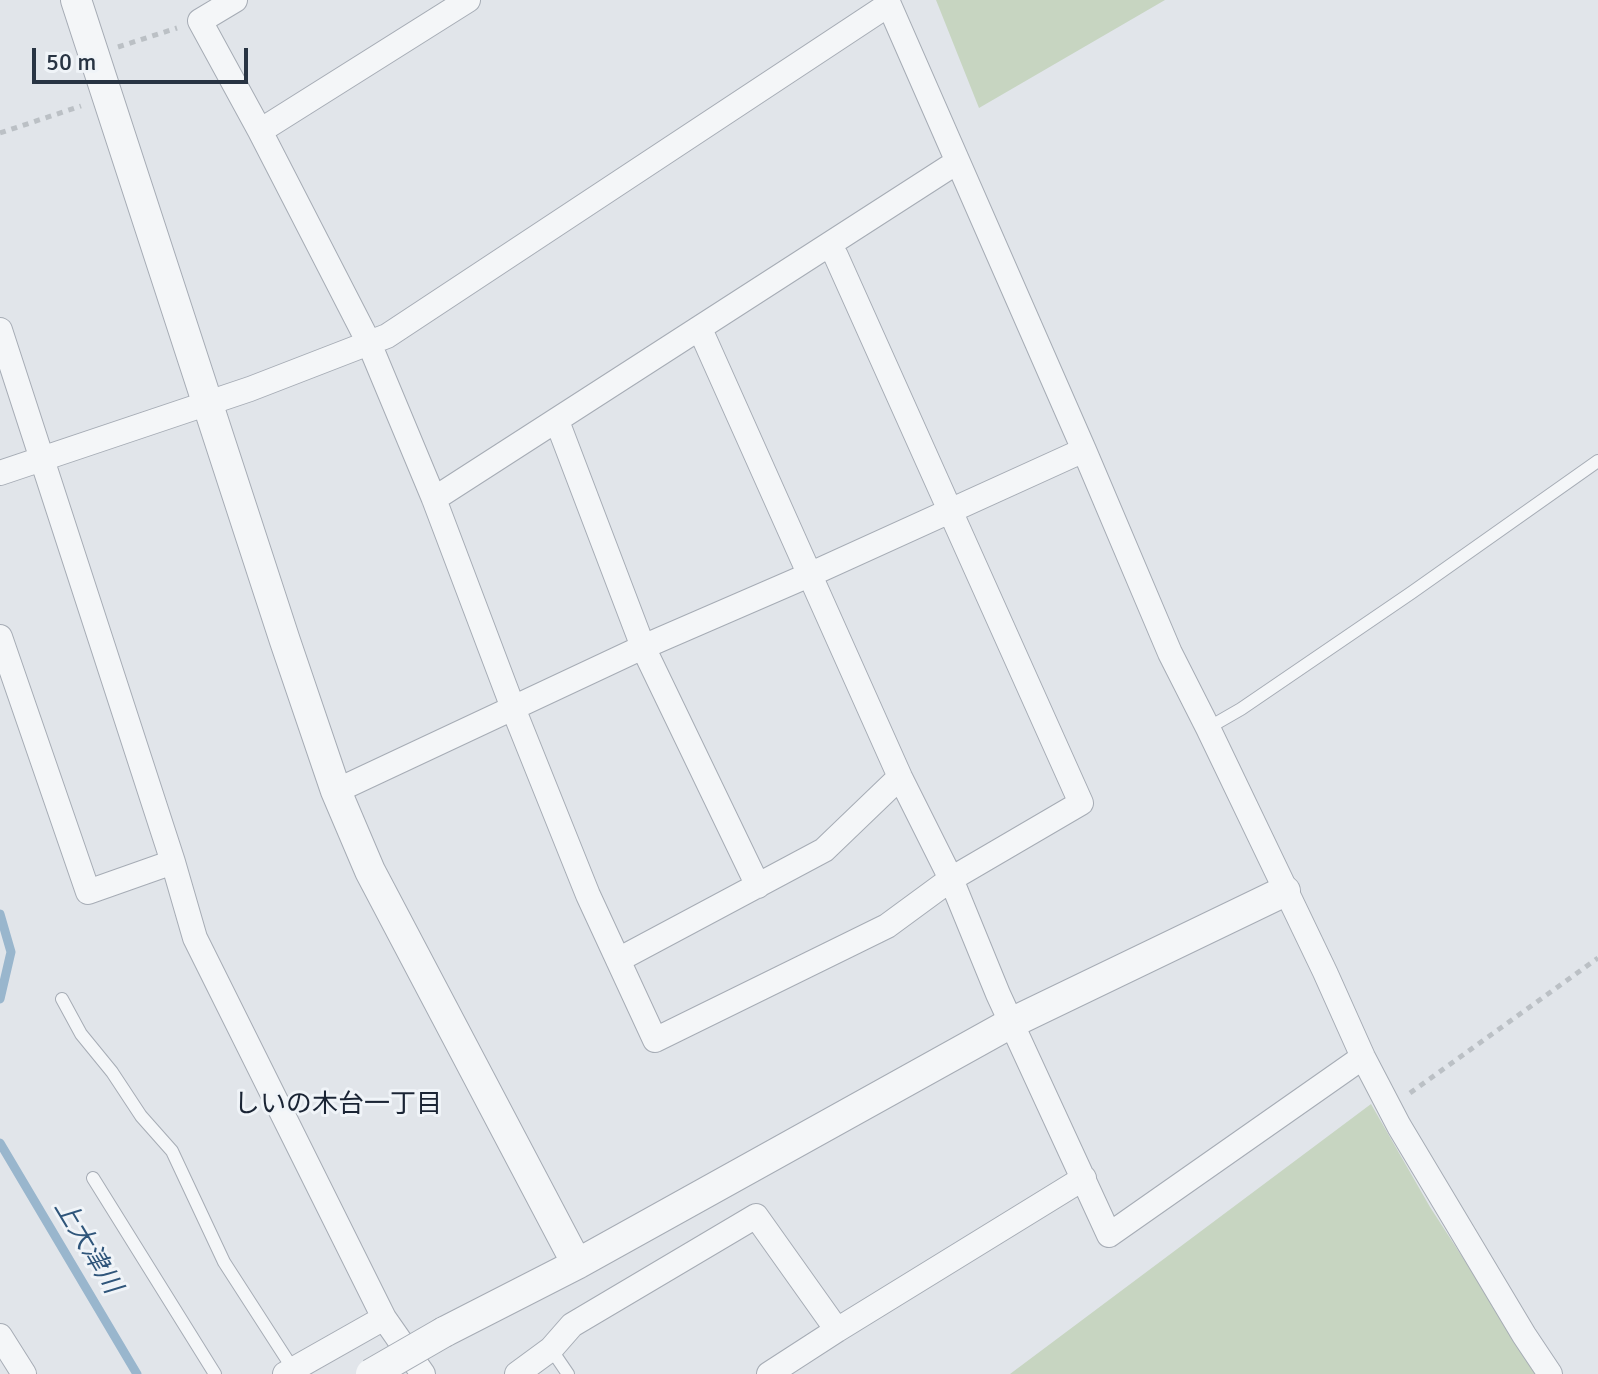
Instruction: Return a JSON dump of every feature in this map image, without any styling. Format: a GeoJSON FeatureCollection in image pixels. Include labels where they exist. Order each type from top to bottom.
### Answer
{"type":"FeatureCollection","features":[{"type":"Feature","properties":{"kind":"street"},"geometry":{"type":"LineString","coordinates":[[76,0],[336,791],[377,886],[577,1264]]}},
{"type":"Feature","properties":{"kind":"street"},"geometry":{"type":"LineString","coordinates":[[235,0],[200,21],[369,343],[434,499],[588,895],[655,1040],[887,926],[951,879],[1081,803],[829,246]]}},
{"type":"Feature","properties":{"kind":"street"},"geometry":{"type":"LineString","coordinates":[[260,131],[468,0]]}},
{"type":"Feature","properties":{"kind":"street"},"geometry":{"type":"LineString","coordinates":[[0,473],[250,389],[387,336],[887,2],[1170,653],[1363,1057],[1399,1126],[1550,1374]]}},
{"type":"Feature","properties":{"kind":"street"},"geometry":{"type":"LineString","coordinates":[[434,499],[957,162]]}},
{"type":"Feature","properties":{"kind":"street"},"geometry":{"type":"LineString","coordinates":[[700,329],[900,777],[951,879],[1011,1023],[1109,1235],[1363,1057]]}},
{"type":"Feature","properties":{"kind":"street"},"geometry":{"type":"LineString","coordinates":[[0,330],[195,938],[384,1318],[423,1374]]}},
{"type":"Feature","properties":{"kind":"street"},"geometry":{"type":"LineString","coordinates":[[557,421],[643,647],[758,886]]}},
{"type":"Feature","properties":{"kind":"street"},"geometry":{"type":"LineString","coordinates":[[336,791],[643,647],[1084,450]]}},
{"type":"Feature","properties":{"kind":"street"},"geometry":{"type":"LineString","coordinates":[[0,637],[88,892],[173,862]]}},
{"type":"Feature","properties":{"kind":"street"},"geometry":{"type":"LineString","coordinates":[[618,960],[824,850],[900,777]]}},
{"type":"Feature","properties":{"kind":"street"},"geometry":{"type":"LineString","coordinates":[[371,1374],[444,1332],[577,1264],[1011,1023],[1285,891]]}},
{"type":"Feature","properties":{"kind":"street"},"geometry":{"type":"LineString","coordinates":[[769,1374],[1084,1178]]}},
{"type":"Feature","properties":{"kind":"street"},"geometry":{"type":"LineString","coordinates":[[517,1374],[551,1349],[572,1325],[756,1216],[837,1330]]}},
{"type":"Feature","properties":{"kind":"street"},"geometry":{"type":"LineString","coordinates":[[289,1372],[384,1318]]}},
{"type":"Feature","properties":{"kind":"street"},"geometry":{"type":"LineString","coordinates":[[0,1336],[24,1374]]}},
{"type":"Feature","properties":{"kind":"lane"},"geometry":{"type":"LineString","coordinates":[[1208,728],[1241,709],[1398,602],[1598,461]]}},
{"type":"Feature","properties":{"kind":"lane"},"geometry":{"type":"LineString","coordinates":[[62,999],[81,1034],[112,1072],[141,1116],[172,1151],[224,1262],[289,1372]]}},
{"type":"Feature","properties":{"kind":"lane"},"geometry":{"type":"LineString","coordinates":[[93,1178],[215,1374]]}},
{"type":"Feature","properties":{"kind":"lane"},"geometry":{"type":"LineString","coordinates":[[551,1349],[568,1374]]}},
{"type":"Feature","properties":{"kind":"path"},"geometry":{"type":"LineString","coordinates":[[114,48],[170,31]]}},
{"type":"Feature","properties":{"kind":"path"},"geometry":{"type":"LineString","coordinates":[[0,133],[86,104]]}},
{"type":"Feature","properties":{"kind":"path"},"geometry":{"type":"LineString","coordinates":[[1390,1107],[1598,958]]}},
{"type":"Feature","properties":{"kind":"green space"},"geometry":{"type":"Polygon","coordinates":[[[936,0],[1165,0],[979,108],[936,0]]]}},
{"type":"Feature","properties":{"kind":"green space"},"geometry":{"type":"Polygon","coordinates":[[[1371,1104],[1430,1207],[1538,1374],[1010,1374],[1371,1104]]]}},
{"type":"Feature","properties":{"kind":"waterway","name":"上大津川"},"geometry":{"type":"LineString","coordinates":[[0,914],[11,952],[0,999]]}},
{"type":"Feature","properties":{"kind":"waterway","name":"上大津川"},"geometry":{"type":"LineString","coordinates":[[0,1143],[137,1374]]}},
{"type":"Feature","properties":{"kind":"district","name":"しいの木台一丁目"},"geometry":{"type":"Point","coordinates":[338,1105]}}]}
